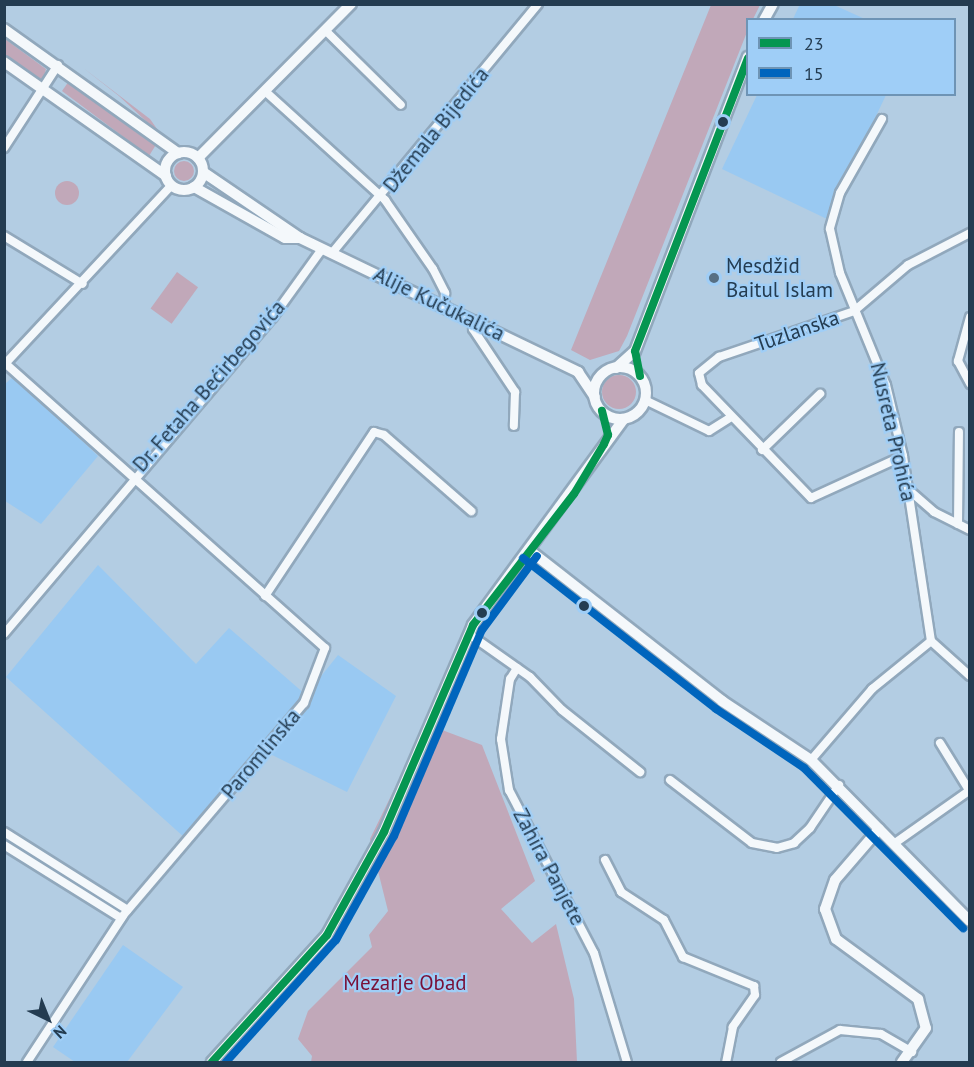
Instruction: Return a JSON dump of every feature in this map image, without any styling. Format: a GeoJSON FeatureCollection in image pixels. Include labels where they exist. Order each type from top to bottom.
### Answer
{"type":"FeatureCollection","features":[{"type":"Feature","properties":{"kind":"main road"},"geometry":{"type":"LineString","coordinates":[[198,158],[351,4]]}},
{"type":"Feature","properties":{"kind":"main road"},"geometry":{"type":"LineString","coordinates":[[765,18],[773,4]]}},
{"type":"Feature","properties":{"kind":"main road"},"geometry":{"type":"LineString","coordinates":[[4,29],[58,64],[178,153],[198,158]]}},
{"type":"Feature","properties":{"kind":"main road"},"geometry":{"type":"LineString","coordinates":[[608,435],[602,411],[595,396],[597,381],[635,351],[746,60]]}},
{"type":"Feature","properties":{"kind":"main road"},"geometry":{"type":"LineString","coordinates":[[4,62],[169,180],[194,187],[203,172],[198,158]]}},
{"type":"Feature","properties":{"kind":"main road"},"geometry":{"type":"LineString","coordinates":[[169,180],[167,164],[178,153]]}},
{"type":"Feature","properties":{"kind":"main road","name":"Alije Kučukalića"},"geometry":{"type":"LineString","coordinates":[[203,172],[300,238],[578,372],[595,396]]}},
{"type":"Feature","properties":{"kind":"main road","name":"Alije Kučukalića"},"geometry":{"type":"LineString","coordinates":[[194,187],[285,238],[300,238]]}},
{"type":"Feature","properties":{"kind":"main road"},"geometry":{"type":"LineString","coordinates":[[212,1062],[327,935],[384,832],[469,634],[529,550],[574,494],[608,435],[645,400],[635,351]]}},
{"type":"Feature","properties":{"kind":"main road"},"geometry":{"type":"LineString","coordinates":[[578,372],[612,369],[640,376]]}},
{"type":"Feature","properties":{"kind":"main road"},"geometry":{"type":"LineString","coordinates":[[602,411],[624,419]]}},
{"type":"Feature","properties":{"kind":"main road"},"geometry":{"type":"LineString","coordinates":[[529,550],[722,701],[811,760],[839,785],[969,921]]}},
{"type":"Feature","properties":{"kind":"main road"},"geometry":{"type":"LineString","coordinates":[[879,829],[835,880],[825,909],[827,925],[836,939],[918,999],[926,1028],[912,1052],[902,1062]]}},
{"type":"Feature","properties":{"kind":"street","name":"Džemala Bijedića"},"geometry":{"type":"LineString","coordinates":[[327,251],[381,197],[538,4]]}},
{"type":"Feature","properties":{"kind":"street"},"geometry":{"type":"LineString","coordinates":[[326,31],[401,105]]}},
{"type":"Feature","properties":{"kind":"street"},"geometry":{"type":"LineString","coordinates":[[4,148],[58,64]]}},
{"type":"Feature","properties":{"kind":"street"},"geometry":{"type":"LineString","coordinates":[[266,92],[381,197],[433,269],[445,293],[444,306]]}},
{"type":"Feature","properties":{"kind":"street","name":"Nusreta Prohića"},"geometry":{"type":"LineString","coordinates":[[882,118],[840,193],[830,230],[854,311],[886,385],[903,456],[931,642]]}},
{"type":"Feature","properties":{"kind":"street"},"geometry":{"type":"LineString","coordinates":[[5,365],[83,284],[169,180]]}},
{"type":"Feature","properties":{"kind":"street","name":"Tuzlanska"},"geometry":{"type":"LineString","coordinates":[[903,456],[811,498],[762,450],[698,380],[703,367],[854,311],[909,265],[969,233]]}},
{"type":"Feature","properties":{"kind":"street"},"geometry":{"type":"LineString","coordinates":[[5,236],[83,284]]}},
{"type":"Feature","properties":{"kind":"street","name":"Dr. Fetaha Bećirbegovića"},"geometry":{"type":"LineString","coordinates":[[5,365],[134,478],[327,251]]}},
{"type":"Feature","properties":{"kind":"street"},"geometry":{"type":"LineString","coordinates":[[969,317],[958,361],[969,384]]}},
{"type":"Feature","properties":{"kind":"street"},"geometry":{"type":"LineString","coordinates":[[474,320],[473,328],[515,392],[514,426]]}},
{"type":"Feature","properties":{"kind":"street"},"geometry":{"type":"LineString","coordinates":[[762,450],[820,394]]}},
{"type":"Feature","properties":{"kind":"street"},"geometry":{"type":"LineString","coordinates":[[645,400],[709,431],[731,417]]}},
{"type":"Feature","properties":{"kind":"street"},"geometry":{"type":"LineString","coordinates":[[265,596],[374,432],[384,435],[471,511]]}},
{"type":"Feature","properties":{"kind":"street"},"geometry":{"type":"LineString","coordinates":[[958,524],[959,432]]}},
{"type":"Feature","properties":{"kind":"street"},"geometry":{"type":"LineString","coordinates":[[4,634],[134,478]]}},
{"type":"Feature","properties":{"kind":"street","name":"Paromlinska"},"geometry":{"type":"LineString","coordinates":[[27,1062],[121,918],[229,795],[314,685],[325,648],[134,478]]}},
{"type":"Feature","properties":{"kind":"street"},"geometry":{"type":"LineString","coordinates":[[908,487],[921,503],[969,530]]}},
{"type":"Feature","properties":{"kind":"street"},"geometry":{"type":"LineString","coordinates":[[469,634],[518,668],[640,772]]}},
{"type":"Feature","properties":{"kind":"street"},"geometry":{"type":"LineString","coordinates":[[811,760],[872,689],[931,642],[969,676]]}},
{"type":"Feature","properties":{"kind":"street","name":"Zahira Panjete"},"geometry":{"type":"LineString","coordinates":[[518,668],[510,679],[501,739],[509,790],[594,953],[627,1062]]}},
{"type":"Feature","properties":{"kind":"street"},"geometry":{"type":"LineString","coordinates":[[895,843],[969,790],[940,743]]}},
{"type":"Feature","properties":{"kind":"street"},"geometry":{"type":"LineString","coordinates":[[670,780],[752,843],[777,848],[794,843],[810,828],[839,785]]}},
{"type":"Feature","properties":{"kind":"street"},"geometry":{"type":"LineString","coordinates":[[4,832],[128,910]]}},
{"type":"Feature","properties":{"kind":"street"},"geometry":{"type":"LineString","coordinates":[[4,845],[121,918]]}},
{"type":"Feature","properties":{"kind":"street"},"geometry":{"type":"LineString","coordinates":[[605,860],[621,891],[657,911],[684,957],[754,986],[755,995],[733,1027],[726,1062]]}},
{"type":"Feature","properties":{"kind":"street"},"geometry":{"type":"LineString","coordinates":[[781,1062],[840,1030],[881,1034],[912,1052]]}},
{"type":"Feature","properties":{"kind":"shaded area"},"geometry":{"type":"Polygon","coordinates":[[[800,4],[834,5],[863,18],[793,18],[800,4]]]}},
{"type":"Feature","properties":{"kind":"shaded area"},"geometry":{"type":"Polygon","coordinates":[[[757,96],[886,96],[827,219],[722,169],[757,96]]]}},
{"type":"Feature","properties":{"kind":"shaded area"},"geometry":{"type":"Polygon","coordinates":[[[14,376],[98,456],[41,524],[5,501],[5,384],[14,376]]]}},
{"type":"Feature","properties":{"kind":"shaded area"},"geometry":{"type":"Polygon","coordinates":[[[98,565],[196,664],[229,628],[306,695],[338,655],[396,696],[347,792],[266,752],[185,838],[6,677],[98,565]]]}},
{"type":"Feature","properties":{"kind":"shaded area"},"geometry":{"type":"Polygon","coordinates":[[[123,945],[183,987],[127,1062],[75,1062],[53,1047],[123,945]]]}},
{"type":"Feature","properties":{"kind":"green space"},"geometry":{"type":"Polygon","coordinates":[[[711,5],[760,5],[754,18],[746,18],[746,35],[627,336],[619,351],[590,360],[571,350],[711,5]]]}},
{"type":"Feature","properties":{"kind":"green space"},"geometry":{"type":"Polygon","coordinates":[[[5,39],[46,69],[43,81],[5,56],[5,39]]]}},
{"type":"Feature","properties":{"kind":"green space"},"geometry":{"type":"Polygon","coordinates":[[[82,67],[150,119],[162,136],[119,96],[82,67]]]}},
{"type":"Feature","properties":{"kind":"green space"},"geometry":{"type":"Polygon","coordinates":[[[69,81],[157,143],[149,156],[62,91],[69,81]]]}},
{"type":"Feature","properties":{"kind":"green space"},"geometry":{"type":"Polygon","coordinates":[[[184,161],[191,164],[194,171],[191,178],[184,181],[177,178],[174,171],[177,164],[184,161]]]}},
{"type":"Feature","properties":{"kind":"green space"},"geometry":{"type":"Polygon","coordinates":[[[67,181],[76,184],[79,193],[76,202],[67,205],[58,202],[55,193],[58,184],[67,181]]]}},
{"type":"Feature","properties":{"kind":"green space"},"geometry":{"type":"Polygon","coordinates":[[[177,272],[198,287],[172,324],[151,308],[177,272]]]}},
{"type":"Feature","properties":{"kind":"green space"},"geometry":{"type":"Polygon","coordinates":[[[619,375],[631,380],[636,392],[631,404],[619,409],[607,404],[602,392],[607,380],[619,375]]]}},
{"type":"Feature","properties":{"kind":"green space","name":"Mezarje Obad"},"geometry":{"type":"Polygon","coordinates":[[[426,724],[482,745],[535,881],[501,909],[532,943],[556,924],[574,999],[577,1062],[311,1062],[312,1056],[298,1039],[308,1011],[372,947],[369,935],[388,911],[370,839],[426,724]]]}},
{"type":"Feature","properties":{"kind":"transit line","name":"23"},"geometry":{"type":"LineString","coordinates":[[640,376],[635,351],[746,63]]}},
{"type":"Feature","properties":{"kind":"transit line","name":"23"},"geometry":{"type":"LineString","coordinates":[[212,1062],[327,935],[384,832],[473,625],[574,494],[604,444],[608,435],[602,411]]}},
{"type":"Feature","properties":{"kind":"transit line","name":"15"},"geometry":{"type":"LineString","coordinates":[[226,1062],[336,940],[394,836],[482,630],[537,556]]}},
{"type":"Feature","properties":{"kind":"transit line","name":"15"},"geometry":{"type":"LineString","coordinates":[[523,558],[716,709],[804,768],[963,928]]}},
{"type":"Feature","properties":{"kind":"place","name":"Mesdžid Baitul Islam"},"geometry":{"type":"Point","coordinates":[714,278]}}]}
